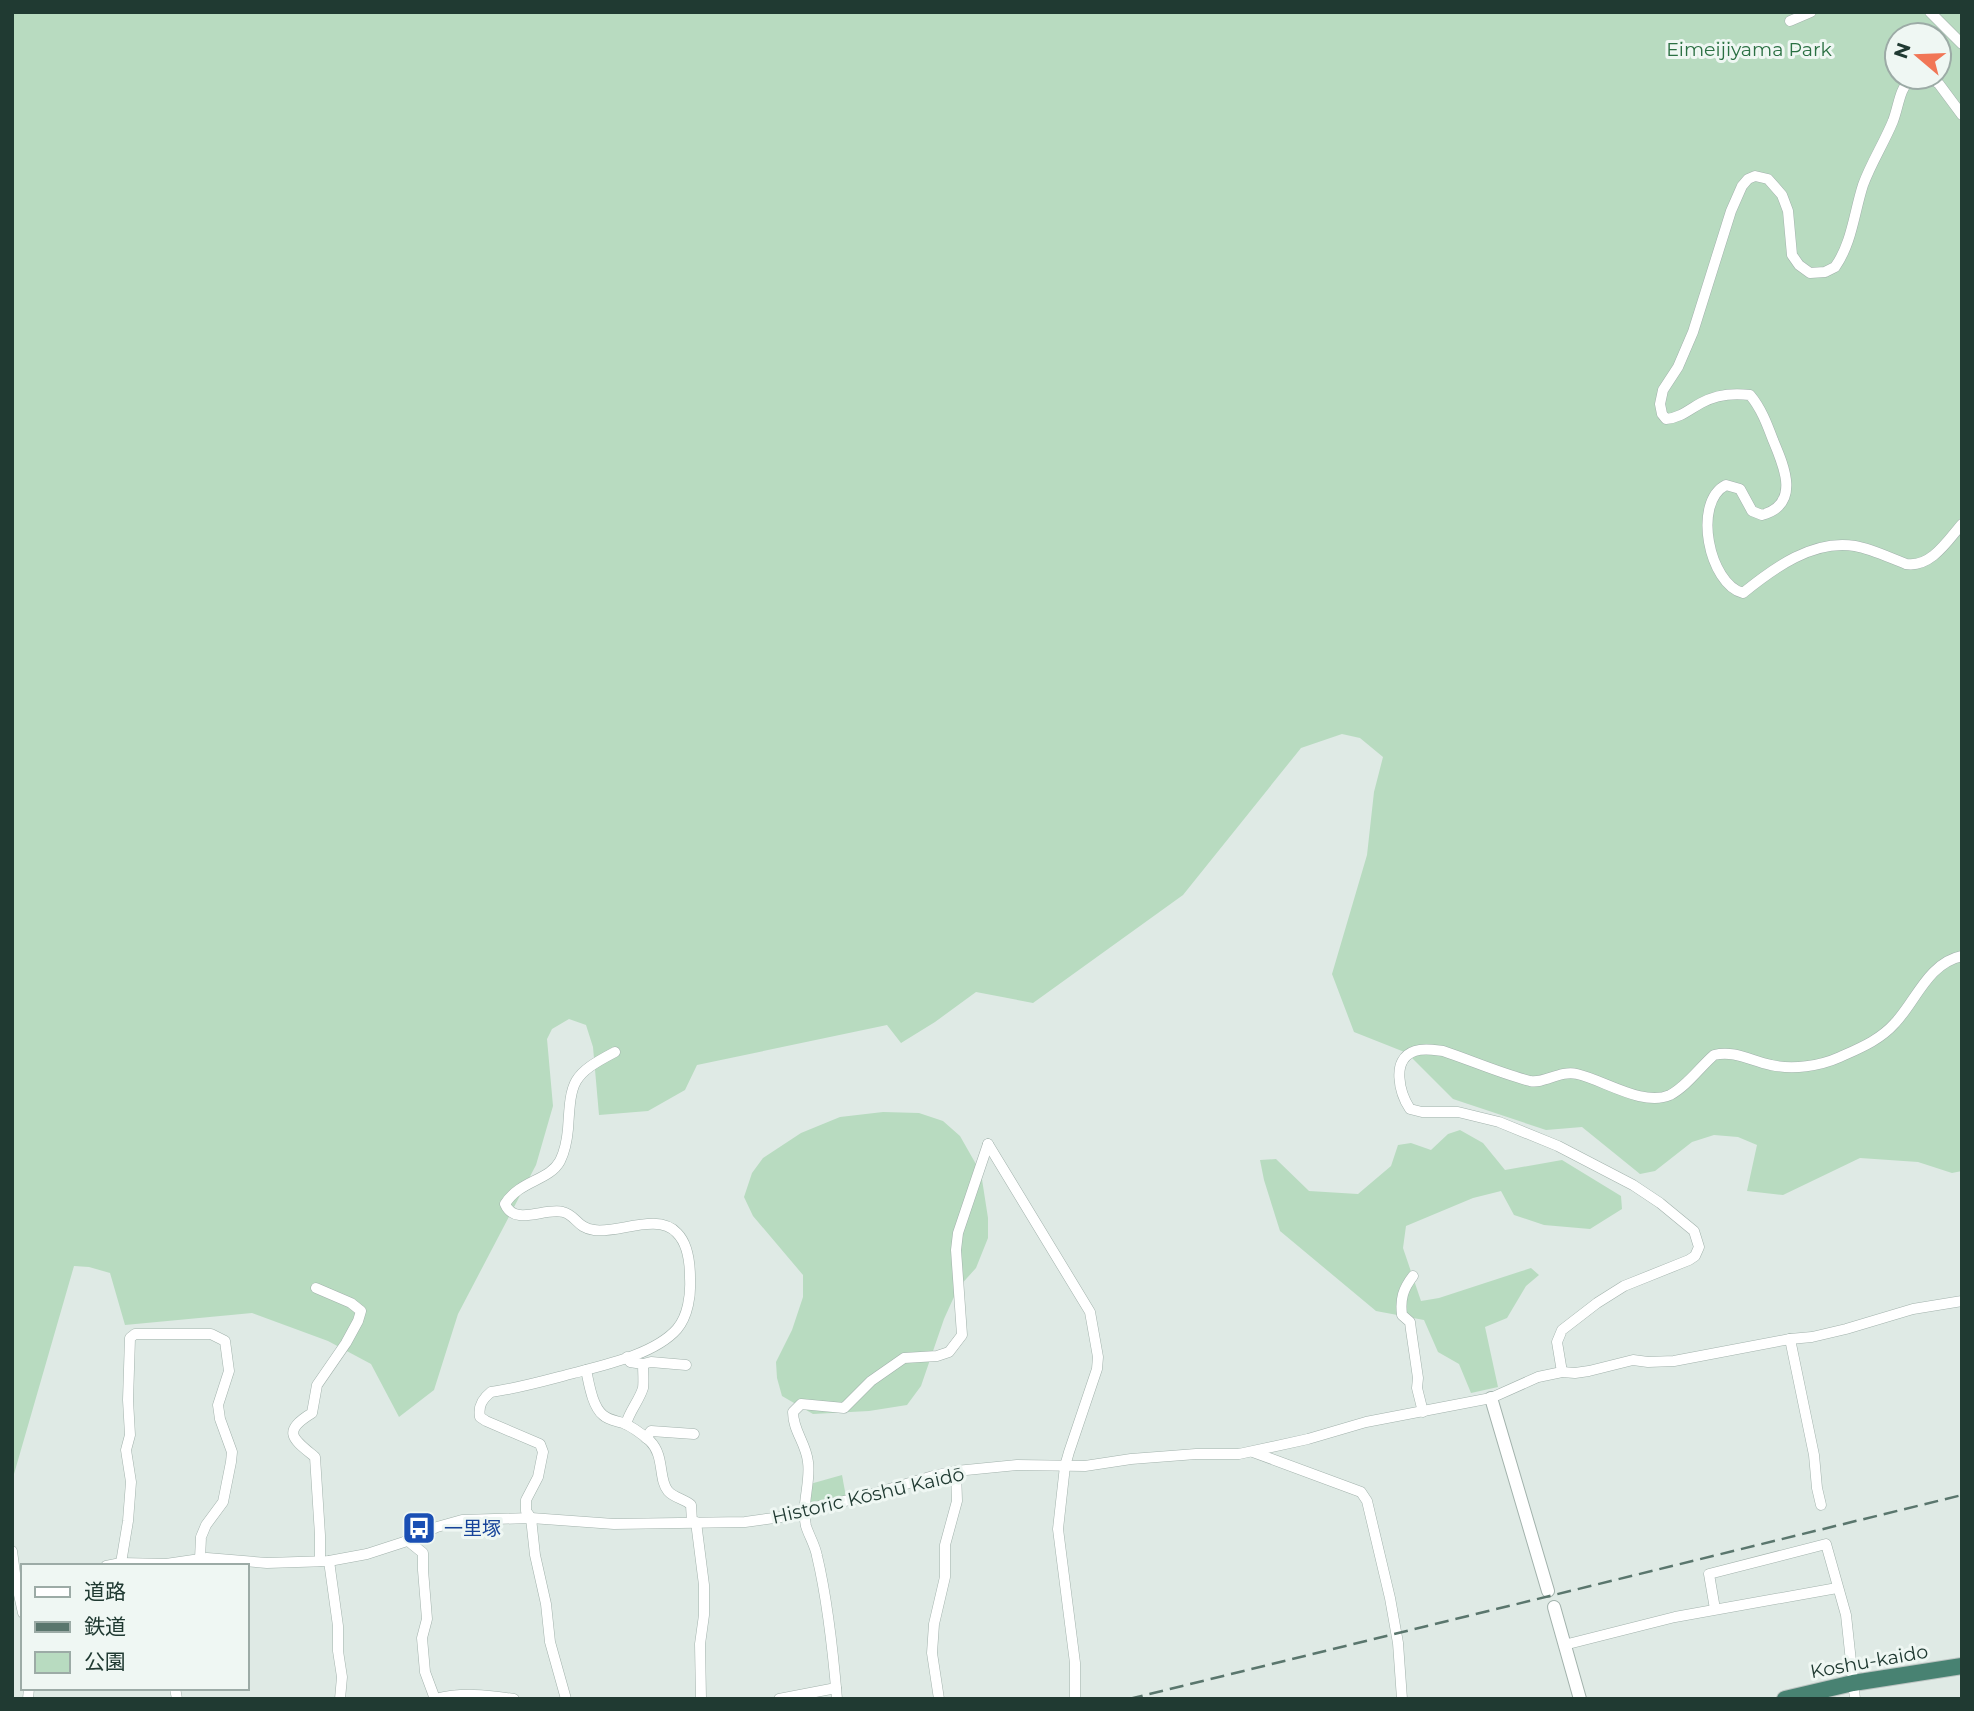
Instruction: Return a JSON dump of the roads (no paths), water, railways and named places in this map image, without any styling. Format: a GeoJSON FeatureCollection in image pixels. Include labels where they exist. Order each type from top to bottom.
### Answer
{"type":"FeatureCollection","features":[{"type":"Feature","properties":{"kind":"highway","name":"Koshu-kaido"},"geometry":{"type":"LineString","coordinates":[[1785,1699],[1854,1691],[1962,1666]]}},
{"type":"Feature","properties":{"kind":"street"},"geometry":{"type":"LineString","coordinates":[[1790,21],[1811,12]]}},
{"type":"Feature","properties":{"kind":"street"},"geometry":{"type":"LineString","coordinates":[[1930,12],[1962,44]]}},
{"type":"Feature","properties":{"kind":"street"},"geometry":{"type":"LineString","coordinates":[[1902,91],[1885,141],[1864,184],[1848,241],[1835,267],[1825,272],[1810,273],[1799,265],[1792,255],[1788,211],[1782,195],[1768,179],[1755,176],[1742,186],[1731,211],[1693,332],[1678,367],[1663,390],[1660,404],[1662,414],[1666,419],[1671,419],[1705,401],[1733,393],[1750,395],[1758,403],[1784,467],[1787,482],[1784,500],[1780,507],[1762,515],[1752,511],[1740,489],[1726,485],[1714,495],[1706,527],[1709,545],[1725,581],[1737,591],[1743,593],[1766,573],[1794,557],[1836,546],[1856,546],[1906,564],[1923,563],[1938,552],[1962,524]]}},
{"type":"Feature","properties":{"kind":"street"},"geometry":{"type":"LineString","coordinates":[[1945,91],[1962,115]]}},
{"type":"Feature","properties":{"kind":"street"},"geometry":{"type":"LineString","coordinates":[[1562,1372],[1557,1342],[1562,1330],[1625,1286],[1695,1256],[1699,1247],[1694,1231],[1633,1185],[1558,1146],[1499,1122],[1458,1112],[1422,1112],[1410,1109],[1404,1100],[1399,1079],[1406,1056],[1414,1051],[1428,1049],[1443,1051],[1533,1082],[1563,1073],[1573,1073],[1644,1097],[1658,1098],[1670,1095],[1714,1055],[1724,1052],[1785,1067],[1811,1066],[1837,1058],[1880,1037],[1896,1022],[1936,970],[1962,956]]}},
{"type":"Feature","properties":{"kind":"street"},"geometry":{"type":"LineString","coordinates":[[566,1699],[550,1642],[547,1604],[535,1555],[531,1518],[526,1511],[526,1500],[538,1477],[542,1452],[540,1444],[486,1421],[480,1417],[480,1406],[483,1398],[491,1392],[553,1380],[650,1348],[669,1336],[684,1317],[690,1284],[690,1264],[677,1232],[660,1225],[646,1224],[596,1231],[580,1227],[569,1213],[560,1210],[519,1216],[508,1210],[505,1204],[511,1194],[547,1175],[559,1163],[567,1140],[570,1096],[575,1080],[594,1063],[615,1052]]}},
{"type":"Feature","properties":{"kind":"street"},"geometry":{"type":"LineString","coordinates":[[779,1699],[836,1693],[820,1569],[806,1524],[809,1466],[807,1450],[793,1423],[793,1412],[801,1404],[844,1408],[871,1381],[904,1358],[937,1356],[950,1352],[962,1335],[956,1250],[958,1233],[988,1144],[1090,1312],[1098,1357],[1097,1369],[1065,1466],[1058,1529],[1075,1663],[1075,1699]]}},
{"type":"Feature","properties":{"kind":"street"},"geometry":{"type":"LineString","coordinates":[[1413,1276],[1401,1301],[1402,1315],[1410,1322],[1417,1388],[1423,1412]]}},
{"type":"Feature","properties":{"kind":"street"},"geometry":{"type":"LineString","coordinates":[[316,1288],[351,1303],[361,1311],[346,1343],[317,1385],[312,1413],[297,1422],[293,1431],[295,1441],[315,1457],[325,1561],[338,1626],[342,1677],[340,1699]]}},
{"type":"Feature","properties":{"kind":"street"},"geometry":{"type":"LineString","coordinates":[[1252,1452],[1366,1422],[1491,1398],[1538,1377],[1562,1372],[1575,1373],[1633,1360],[1674,1361],[1846,1329],[1913,1309],[1962,1301]]}},
{"type":"Feature","properties":{"kind":"street"},"geometry":{"type":"LineString","coordinates":[[121,1563],[131,1482],[126,1450],[130,1435],[130,1338],[135,1334],[211,1334],[225,1341],[229,1371],[218,1405],[232,1452],[232,1462],[223,1502],[206,1525],[201,1537],[200,1559]]}},
{"type":"Feature","properties":{"kind":"street"},"geometry":{"type":"LineString","coordinates":[[1790,1339],[1814,1455],[1821,1505]]}},
{"type":"Feature","properties":{"kind":"street"},"geometry":{"type":"LineString","coordinates":[[627,1357],[635,1364],[652,1362],[686,1365]]}},
{"type":"Feature","properties":{"kind":"street"},"geometry":{"type":"LineString","coordinates":[[626,1424],[643,1387],[643,1364]]}},
{"type":"Feature","properties":{"kind":"street"},"geometry":{"type":"LineString","coordinates":[[586,1370],[595,1404],[602,1415],[626,1424],[646,1438],[656,1449],[667,1490],[691,1505],[704,1585],[700,1644],[701,1699]]}},
{"type":"Feature","properties":{"kind":"street"},"geometry":{"type":"LineString","coordinates":[[1491,1398],[1548,1591]]}},
{"type":"Feature","properties":{"kind":"street"},"geometry":{"type":"LineString","coordinates":[[646,1438],[651,1431],[694,1434]]}},
{"type":"Feature","properties":{"kind":"street","name":"Historic Kōshū Kaidō"},"geometry":{"type":"LineString","coordinates":[[172,1564],[200,1559],[267,1563],[325,1561],[367,1554],[436,1527],[462,1520],[531,1518],[614,1524],[745,1522],[781,1517],[956,1471],[1017,1465],[1085,1466],[1131,1459],[1252,1452],[1361,1492],[1367,1501],[1398,1643],[1402,1699]]}},
{"type":"Feature","properties":{"kind":"street"},"geometry":{"type":"LineString","coordinates":[[939,1699],[932,1653],[934,1623],[945,1577],[945,1545],[957,1501],[956,1471]]}},
{"type":"Feature","properties":{"kind":"street"},"geometry":{"type":"LineString","coordinates":[[407,1540],[423,1553],[426,1619],[422,1638],[425,1672],[435,1699],[454,1694],[481,1694],[514,1699]]}},
{"type":"Feature","properties":{"kind":"street"},"geometry":{"type":"LineString","coordinates":[[1715,1609],[1709,1574],[1826,1544],[1846,1615],[1854,1691]]}},
{"type":"Feature","properties":{"kind":"street"},"geometry":{"type":"LineString","coordinates":[[12,1551],[21,1602]]}},
{"type":"Feature","properties":{"kind":"street","name":"Historic Kōshū Kaidō"},"geometry":{"type":"LineString","coordinates":[[116,1564],[144,1564]]}},
{"type":"Feature","properties":{"kind":"street"},"geometry":{"type":"LineString","coordinates":[[1564,1645],[1675,1617],[1838,1588]]}},
{"type":"Feature","properties":{"kind":"street"},"geometry":{"type":"LineString","coordinates":[[1554,1607],[1580,1699]]}},
{"type":"Feature","properties":{"kind":"railway"},"geometry":{"type":"LineString","coordinates":[[1129,1699],[1962,1495]]}},
{"type":"Feature","properties":{"kind":"place","name":"一里塚"},"geometry":{"type":"Point","coordinates":[419,1528]}},
{"type":"Feature","properties":{"kind":"park label","name":"Eimeijiyama Park"},"geometry":{"type":"Point","coordinates":[1749,49]}}]}
